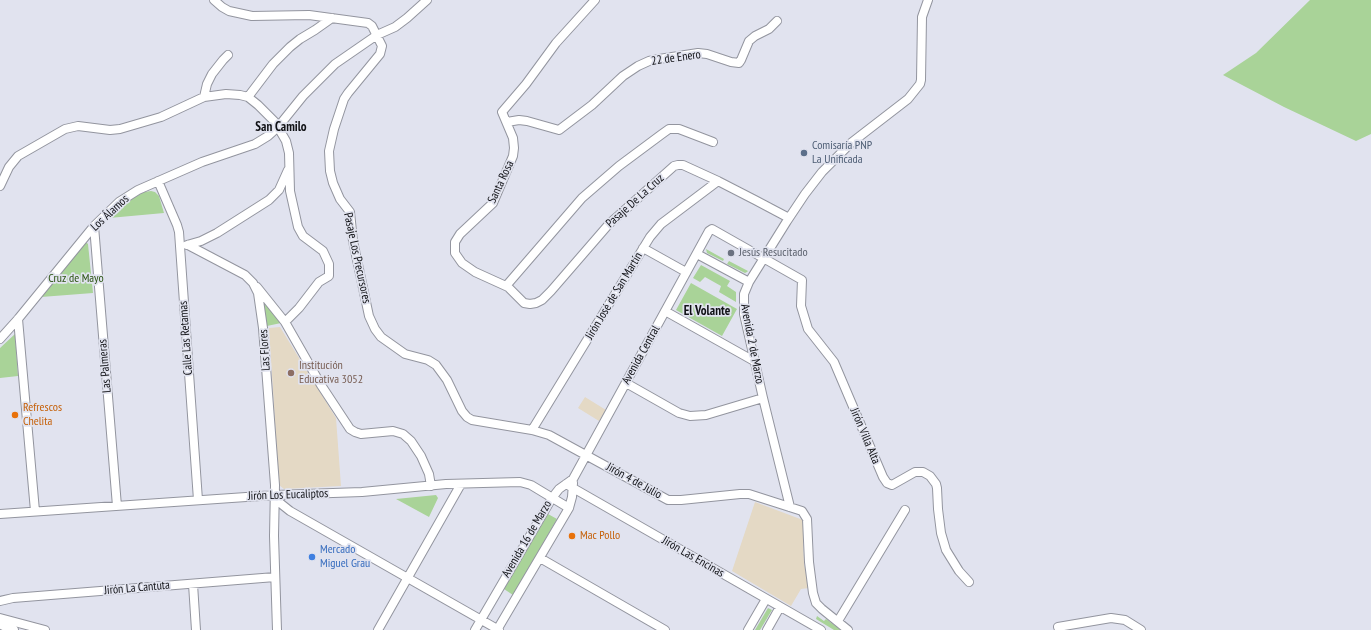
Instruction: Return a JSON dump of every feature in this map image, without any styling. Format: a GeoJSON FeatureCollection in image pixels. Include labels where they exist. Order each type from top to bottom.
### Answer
{"type":"FeatureCollection","features":[{"type":"Feature","properties":{"kind":"street"},"geometry":{"type":"LineString","coordinates":[[214,0],[229,11],[252,16],[300,15],[368,23],[372,26],[377,35]]}},
{"type":"Feature","properties":{"kind":"street","name":"Los Álamos"},"geometry":{"type":"LineString","coordinates":[[0,339],[94,226],[128,195],[202,162],[255,144],[268,136],[278,127],[303,96],[331,67],[350,52],[407,18],[427,0]]}},
{"type":"Feature","properties":{"kind":"street","name":"Santa Rosa"},"geometry":{"type":"LineString","coordinates":[[506,286],[466,267],[458,258],[454,250],[455,242],[460,234],[491,206],[502,186],[514,152],[513,138],[502,112],[526,84],[556,43],[595,0]]}},
{"type":"Feature","properties":{"kind":"street","name":"Avenida 2 de Marzo"},"geometry":{"type":"LineString","coordinates":[[790,507],[754,361],[743,308],[744,294],[749,282],[789,218],[828,164],[851,143],[908,99],[920,84],[922,17],[928,0]]}},
{"type":"Feature","properties":{"kind":"street"},"geometry":{"type":"LineString","coordinates":[[248,97],[273,64],[290,47],[332,18]]}},
{"type":"Feature","properties":{"kind":"street","name":"22 de Enero"},"geometry":{"type":"LineString","coordinates":[[507,122],[519,120],[527,121],[559,130],[592,105],[623,76],[638,66],[649,61],[698,53],[707,54],[731,62],[738,62],[741,60],[749,41],[755,36],[769,29],[777,21]]}},
{"type":"Feature","properties":{"kind":"street","name":"Pasaje Los Precursores"},"geometry":{"type":"LineString","coordinates":[[377,35],[382,45],[381,52],[344,99],[334,129],[329,151],[330,171],[333,183],[340,199],[350,212],[354,241],[371,321],[382,337],[408,356],[428,360],[436,365],[447,380],[462,411],[467,417],[476,421],[532,430]]}},
{"type":"Feature","properties":{"kind":"street"},"geometry":{"type":"LineString","coordinates":[[204,97],[207,84],[212,74],[228,55]]}},
{"type":"Feature","properties":{"kind":"street"},"geometry":{"type":"LineString","coordinates":[[0,186],[9,167],[18,156],[65,129],[78,126],[110,130],[120,129],[161,117],[204,97],[226,94],[248,97],[272,118],[288,145],[290,191],[299,231],[303,236],[320,248],[325,254],[329,264],[329,276],[319,282],[299,308],[285,322]]}},
{"type":"Feature","properties":{"kind":"street"},"geometry":{"type":"LineString","coordinates":[[506,286],[582,198],[619,166],[662,134],[669,130],[679,129],[713,142]]}},
{"type":"Feature","properties":{"kind":"street","name":"Pasaje De La Cruz"},"geometry":{"type":"LineString","coordinates":[[506,286],[527,304],[533,304],[542,300],[609,224],[676,165],[684,165],[789,218]]}},
{"type":"Feature","properties":{"kind":"street"},"geometry":{"type":"LineString","coordinates":[[184,245],[201,241],[217,233],[269,200],[279,190],[289,169]]}},
{"type":"Feature","properties":{"kind":"street","name":"Calle Las Retamas"},"geometry":{"type":"LineString","coordinates":[[158,181],[184,245],[198,500]]}},
{"type":"Feature","properties":{"kind":"street","name":"Jirón José de San Martín"},"geometry":{"type":"LineString","coordinates":[[532,430],[643,248],[657,228],[718,181]]}},
{"type":"Feature","properties":{"kind":"street","name":"Las Palmeras"},"geometry":{"type":"LineString","coordinates":[[94,226],[117,506]]}},
{"type":"Feature","properties":{"kind":"street","name":"Avenida Central"},"geometry":{"type":"LineString","coordinates":[[571,483],[709,231],[711,229],[714,230],[764,258]]}},
{"type":"Feature","properties":{"kind":"street"},"geometry":{"type":"LineString","coordinates":[[184,245],[245,275],[285,322],[321,385],[350,429],[361,434],[393,431],[403,434],[411,441],[421,456],[429,474],[431,486]]}},
{"type":"Feature","properties":{"kind":"street"},"geometry":{"type":"LineString","coordinates":[[643,248],[686,272]]}},
{"type":"Feature","properties":{"kind":"street"},"geometry":{"type":"LineString","coordinates":[[696,254],[749,282]]}},
{"type":"Feature","properties":{"kind":"street","name":"Jirón Villa Alta"},"geometry":{"type":"LineString","coordinates":[[764,258],[802,280],[802,306],[808,329],[834,362],[885,480],[892,485],[898,483],[912,473],[919,472],[927,474],[933,480],[937,488],[939,520],[944,543],[954,565],[969,582]]}},
{"type":"Feature","properties":{"kind":"street","name":"Las Flores"},"geometry":{"type":"LineString","coordinates":[[253,283],[258,293],[263,328],[275,495],[274,536],[277,630]]}},
{"type":"Feature","properties":{"kind":"street"},"geometry":{"type":"LineString","coordinates":[[665,311],[754,361]]}},
{"type":"Feature","properties":{"kind":"street"},"geometry":{"type":"LineString","coordinates":[[18,319],[35,511]]}},
{"type":"Feature","properties":{"kind":"street"},"geometry":{"type":"LineString","coordinates":[[626,383],[679,413],[690,416],[706,415],[763,398]]}},
{"type":"Feature","properties":{"kind":"street","name":"Jirón 4 de Julio"},"geometry":{"type":"LineString","coordinates":[[532,430],[549,435],[668,500],[749,494],[790,507]]}},
{"type":"Feature","properties":{"kind":"street","name":"Jirón Los Eucaliptos"},"geometry":{"type":"LineString","coordinates":[[0,514],[275,495],[362,492],[461,484],[526,483],[569,508]]}},
{"type":"Feature","properties":{"kind":"street","name":"Avenida 16 de Marzo"},"geometry":{"type":"LineString","coordinates":[[475,630],[552,498],[571,483]]}},
{"type":"Feature","properties":{"kind":"street","name":"Avenida 16 de Marzo"},"geometry":{"type":"LineString","coordinates":[[498,630],[569,508],[572,497],[571,483]]}},
{"type":"Feature","properties":{"kind":"street","name":"Jirón Las Encinas"},"geometry":{"type":"LineString","coordinates":[[571,483],[821,630]]}},
{"type":"Feature","properties":{"kind":"street"},"geometry":{"type":"LineString","coordinates":[[378,630],[461,484]]}},
{"type":"Feature","properties":{"kind":"street"},"geometry":{"type":"LineString","coordinates":[[275,495],[280,503],[290,511],[498,630]]}},
{"type":"Feature","properties":{"kind":"street"},"geometry":{"type":"LineString","coordinates":[[790,507],[802,511],[807,519],[809,562],[816,603],[848,630]]}},
{"type":"Feature","properties":{"kind":"street"},"geometry":{"type":"LineString","coordinates":[[838,621],[905,510]]}},
{"type":"Feature","properties":{"kind":"street"},"geometry":{"type":"LineString","coordinates":[[540,558],[665,630]]}},
{"type":"Feature","properties":{"kind":"street","name":"Jirón La Cantuta"},"geometry":{"type":"LineString","coordinates":[[0,601],[13,598],[275,577]]}},
{"type":"Feature","properties":{"kind":"street"},"geometry":{"type":"LineString","coordinates":[[192,584],[196,630]]}},
{"type":"Feature","properties":{"kind":"street"},"geometry":{"type":"LineString","coordinates":[[748,630],[766,599]]}},
{"type":"Feature","properties":{"kind":"street"},"geometry":{"type":"LineString","coordinates":[[767,630],[780,607]]}},
{"type":"Feature","properties":{"kind":"street"},"geometry":{"type":"LineString","coordinates":[[0,618],[45,630]]}},
{"type":"Feature","properties":{"kind":"street"},"geometry":{"type":"LineString","coordinates":[[1058,627],[1111,618],[1125,620],[1141,630]]}},
{"type":"Feature","properties":{"kind":"street"},"geometry":{"type":"LineString","coordinates":[[0,623],[13,630]]}},
{"type":"Feature","properties":{"kind":"shaded area","name":"Institución Educativa 3052"},"geometry":{"type":"Polygon","coordinates":[[[280,327],[336,418],[341,486],[284,489],[279,485],[269,328],[280,327]]]}},
{"type":"Feature","properties":{"kind":"shaded area"},"geometry":{"type":"Polygon","coordinates":[[[585,397],[606,410],[599,421],[578,408],[585,397]]]}},
{"type":"Feature","properties":{"kind":"shaded area"},"geometry":{"type":"Polygon","coordinates":[[[755,502],[803,520],[804,564],[809,588],[801,589],[791,606],[732,571],[755,502]]]}},
{"type":"Feature","properties":{"kind":"green space"},"geometry":{"type":"Polygon","coordinates":[[[1310,0],[1371,0],[1371,134],[1356,141],[1284,107],[1223,75],[1256,53],[1310,0]]]}},
{"type":"Feature","properties":{"kind":"green space"},"geometry":{"type":"Polygon","coordinates":[[[144,192],[155,192],[159,196],[164,213],[109,218],[130,200],[144,192]]]}},
{"type":"Feature","properties":{"kind":"green space","name":"Cruz de Mayo"},"geometry":{"type":"Polygon","coordinates":[[[84,243],[88,244],[93,293],[41,297],[84,243]]]}},
{"type":"Feature","properties":{"kind":"green space"},"geometry":{"type":"Polygon","coordinates":[[[706,249],[724,259],[723,261],[707,253],[706,249]]]}},
{"type":"Feature","properties":{"kind":"green space"},"geometry":{"type":"Polygon","coordinates":[[[729,261],[748,271],[745,273],[727,264],[729,261]]]}},
{"type":"Feature","properties":{"kind":"green space"},"geometry":{"type":"Polygon","coordinates":[[[701,265],[730,281],[727,286],[736,292],[736,302],[719,292],[721,286],[705,277],[700,282],[693,278],[701,265]]]}},
{"type":"Feature","properties":{"kind":"green space","name":"El Volante"},"geometry":{"type":"Polygon","coordinates":[[[691,283],[737,309],[722,336],[676,310],[691,283]]]}},
{"type":"Feature","properties":{"kind":"green space"},"geometry":{"type":"Polygon","coordinates":[[[262,301],[264,301],[281,323],[267,326],[262,301]]]}},
{"type":"Feature","properties":{"kind":"green space"},"geometry":{"type":"Polygon","coordinates":[[[15,334],[18,376],[0,378],[0,348],[15,334]]]}},
{"type":"Feature","properties":{"kind":"green space"},"geometry":{"type":"Polygon","coordinates":[[[436,495],[438,498],[429,517],[396,499],[436,495]]]}},
{"type":"Feature","properties":{"kind":"green space"},"geometry":{"type":"Polygon","coordinates":[[[548,514],[557,519],[513,595],[504,589],[548,514]]]}},
{"type":"Feature","properties":{"kind":"green space"},"geometry":{"type":"Polygon","coordinates":[[[768,608],[772,610],[760,630],[755,630],[768,608]]]}},
{"type":"Feature","properties":{"kind":"green space"},"geometry":{"type":"Polygon","coordinates":[[[817,616],[824,621],[826,619],[841,630],[834,630],[816,619],[817,616]]]}},
{"type":"Feature","properties":{"kind":"place","name":"Comisaría PNP La Unificada"},"geometry":{"type":"Point","coordinates":[804,153]}},
{"type":"Feature","properties":{"kind":"place","name":"Jesús Resucitado"},"geometry":{"type":"Point","coordinates":[731,253]}},
{"type":"Feature","properties":{"kind":"place","name":"Institución Educativa 3052"},"geometry":{"type":"Point","coordinates":[291,373]}},
{"type":"Feature","properties":{"kind":"place","name":"Refrescos Chelita"},"geometry":{"type":"Point","coordinates":[15,415]}},
{"type":"Feature","properties":{"kind":"place","name":"Mac Pollo"},"geometry":{"type":"Point","coordinates":[572,536]}},
{"type":"Feature","properties":{"kind":"place","name":"Mercado Miguel Grau"},"geometry":{"type":"Point","coordinates":[312,557]}},
{"type":"Feature","properties":{"kind":"district","name":"San Camilo"},"geometry":{"type":"Point","coordinates":[281,127]}},
{"type":"Feature","properties":{"kind":"district","name":"El Volante"},"geometry":{"type":"Point","coordinates":[707,311]}}]}
